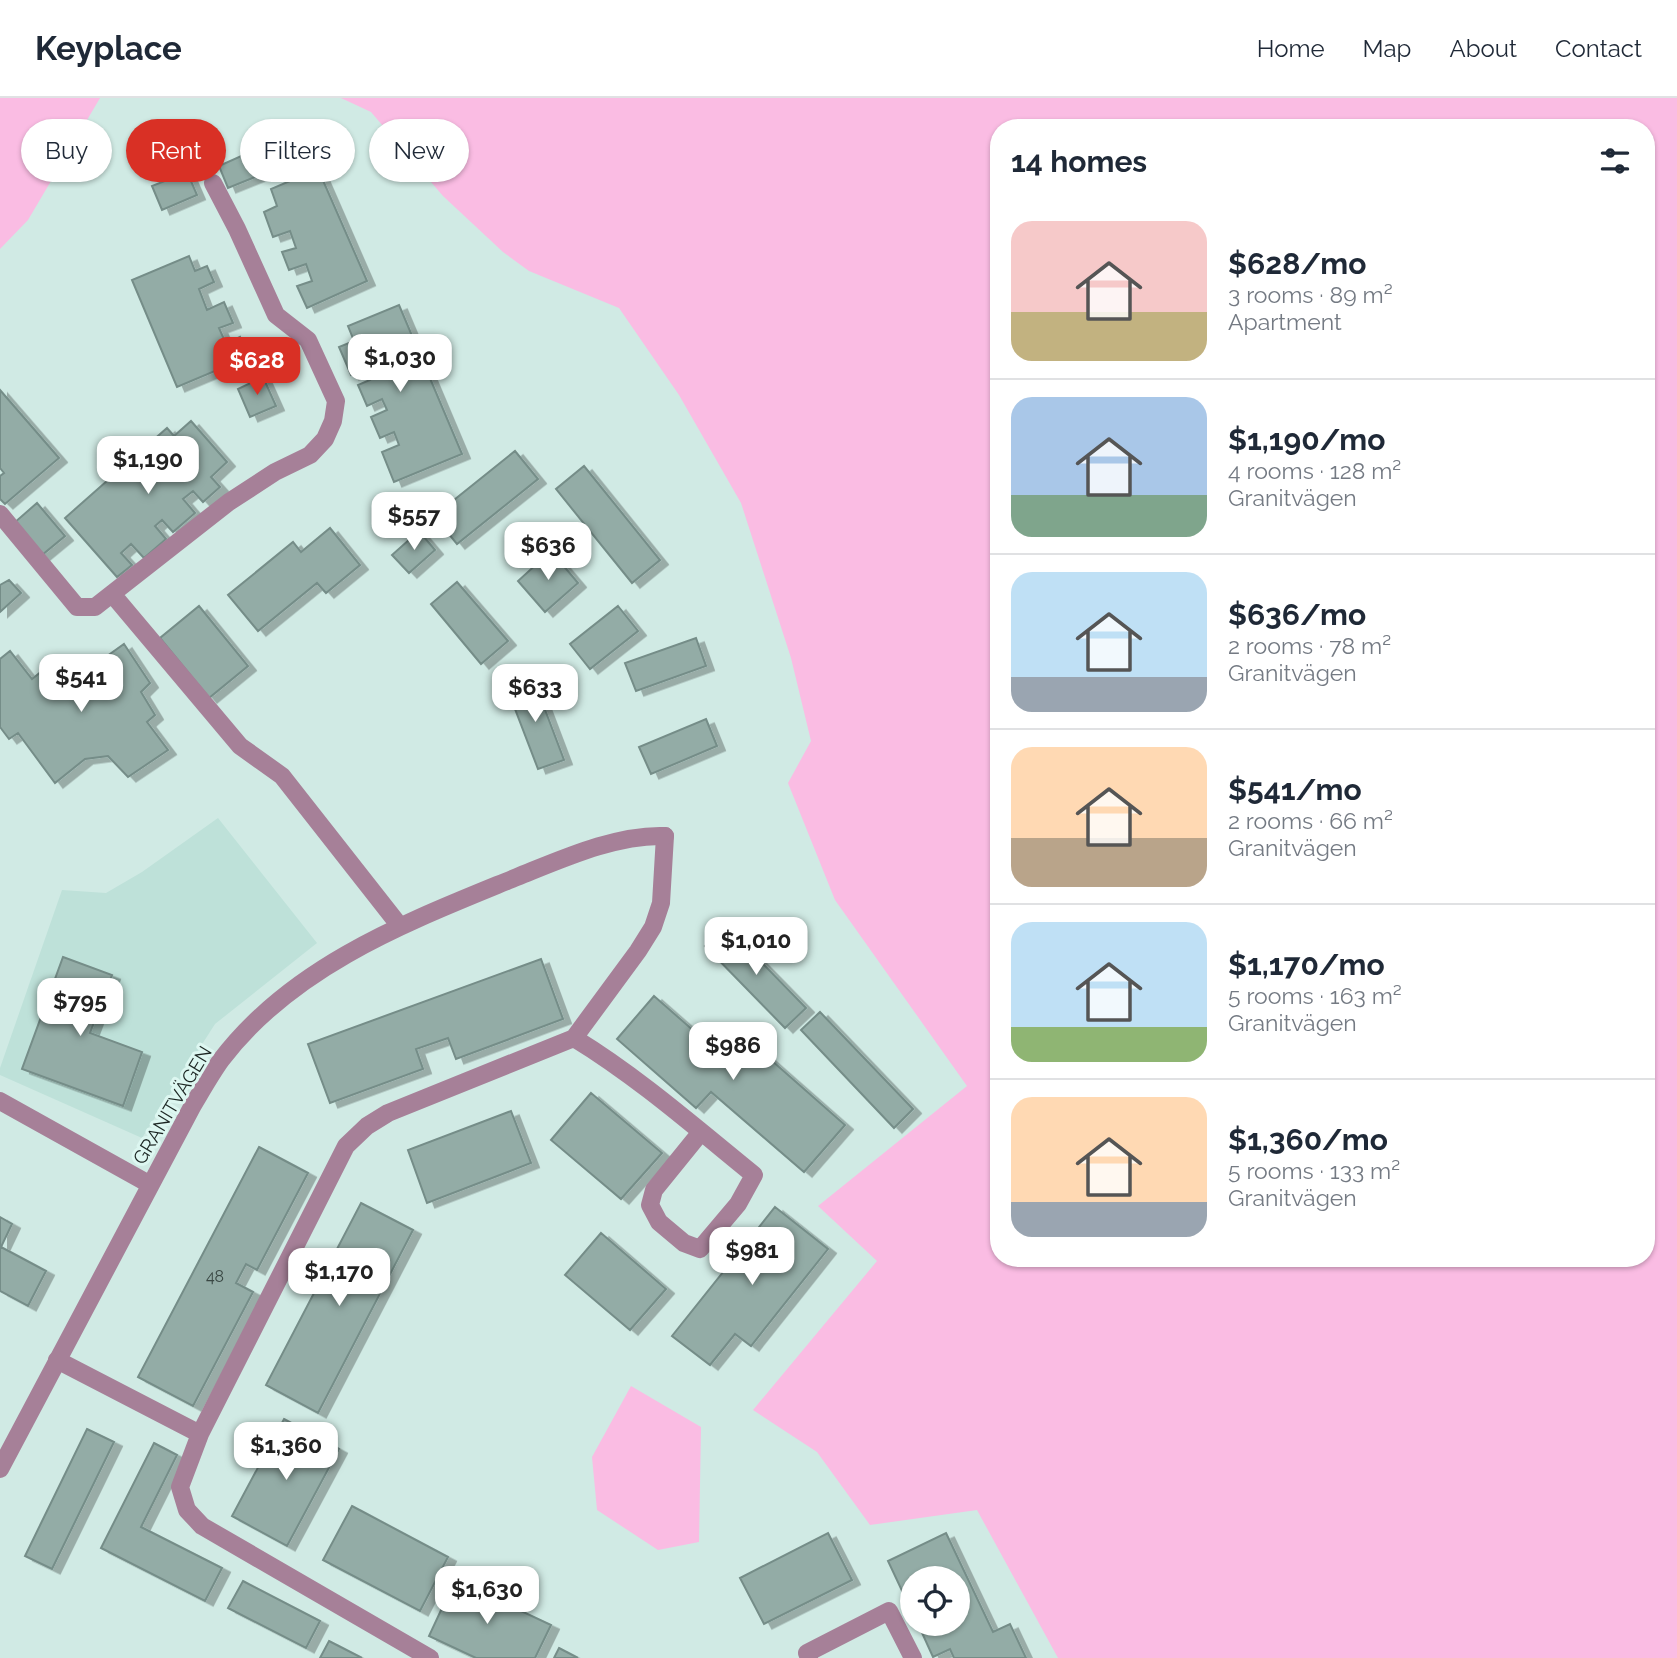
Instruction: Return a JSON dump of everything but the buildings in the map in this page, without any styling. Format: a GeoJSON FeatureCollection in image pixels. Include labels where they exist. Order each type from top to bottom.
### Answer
{"type":"FeatureCollection","features":[{"type":"Feature","properties":{"kind":"street"},"geometry":{"type":"LineString","coordinates":[[0,514],[78,607],[96,607],[229,502],[275,472],[310,455],[325,439],[333,421],[336,401],[308,340],[276,315],[213,183]]}},
{"type":"Feature","properties":{"kind":"street"},"geometry":{"type":"LineString","coordinates":[[113,595],[240,746],[282,776],[399,925]]}},
{"type":"Feature","properties":{"kind":"street","name":"GRANITVÄGEN"},"geometry":{"type":"LineString","coordinates":[[0,1469],[193,1105],[221,1060],[248,1028],[320,970],[399,925],[547,865],[605,845],[644,835],[665,836],[661,903],[653,927],[574,1038]]}},
{"type":"Feature","properties":{"kind":"street"},"geometry":{"type":"LineString","coordinates":[[430,1658],[202,1526],[187,1510],[180,1487],[200,1434],[346,1146],[367,1126],[388,1113],[574,1038],[599,1054],[701,1132],[754,1175],[738,1204],[700,1249],[684,1243],[659,1222],[650,1205],[654,1190],[701,1132]]}},
{"type":"Feature","properties":{"kind":"street","name":"GRANITVÄGEN"},"geometry":{"type":"LineString","coordinates":[[0,1101],[149,1184]]}},
{"type":"Feature","properties":{"kind":"street"},"geometry":{"type":"LineString","coordinates":[[57,1360],[200,1434]]}},
{"type":"Feature","properties":{"kind":"street"},"geometry":{"type":"LineString","coordinates":[[809,1658],[807,1653],[889,1611],[913,1658]]}},
{"type":"Feature","properties":{"kind":"shaded area"},"geometry":{"type":"Polygon","coordinates":[[[0,98],[100,98],[88,119],[21,119],[21,182],[50,182],[28,220],[0,249],[0,98]]]}},
{"type":"Feature","properties":{"kind":"shaded area"},"geometry":{"type":"Polygon","coordinates":[[[341,98],[1677,98],[1677,1658],[1058,1658],[977,1510],[870,1525],[817,1452],[753,1410],[877,1261],[818,1206],[967,1086],[835,900],[788,783],[811,741],[791,658],[741,503],[679,395],[619,308],[529,271],[503,252],[431,182],[469,182],[469,119],[377,119],[371,112],[341,98]]]}},
{"type":"Feature","properties":{"kind":"shaded area"},"geometry":{"type":"Polygon","coordinates":[[[218,818],[317,943],[215,1024],[142,1138],[0,1075],[0,1068],[62,890],[106,893],[142,872],[218,818]]]}},
{"type":"Feature","properties":{"kind":"shaded area"},"geometry":{"type":"Polygon","coordinates":[[[631,1386],[701,1427],[699,1542],[658,1550],[597,1510],[592,1457],[631,1386]]]}}]}
